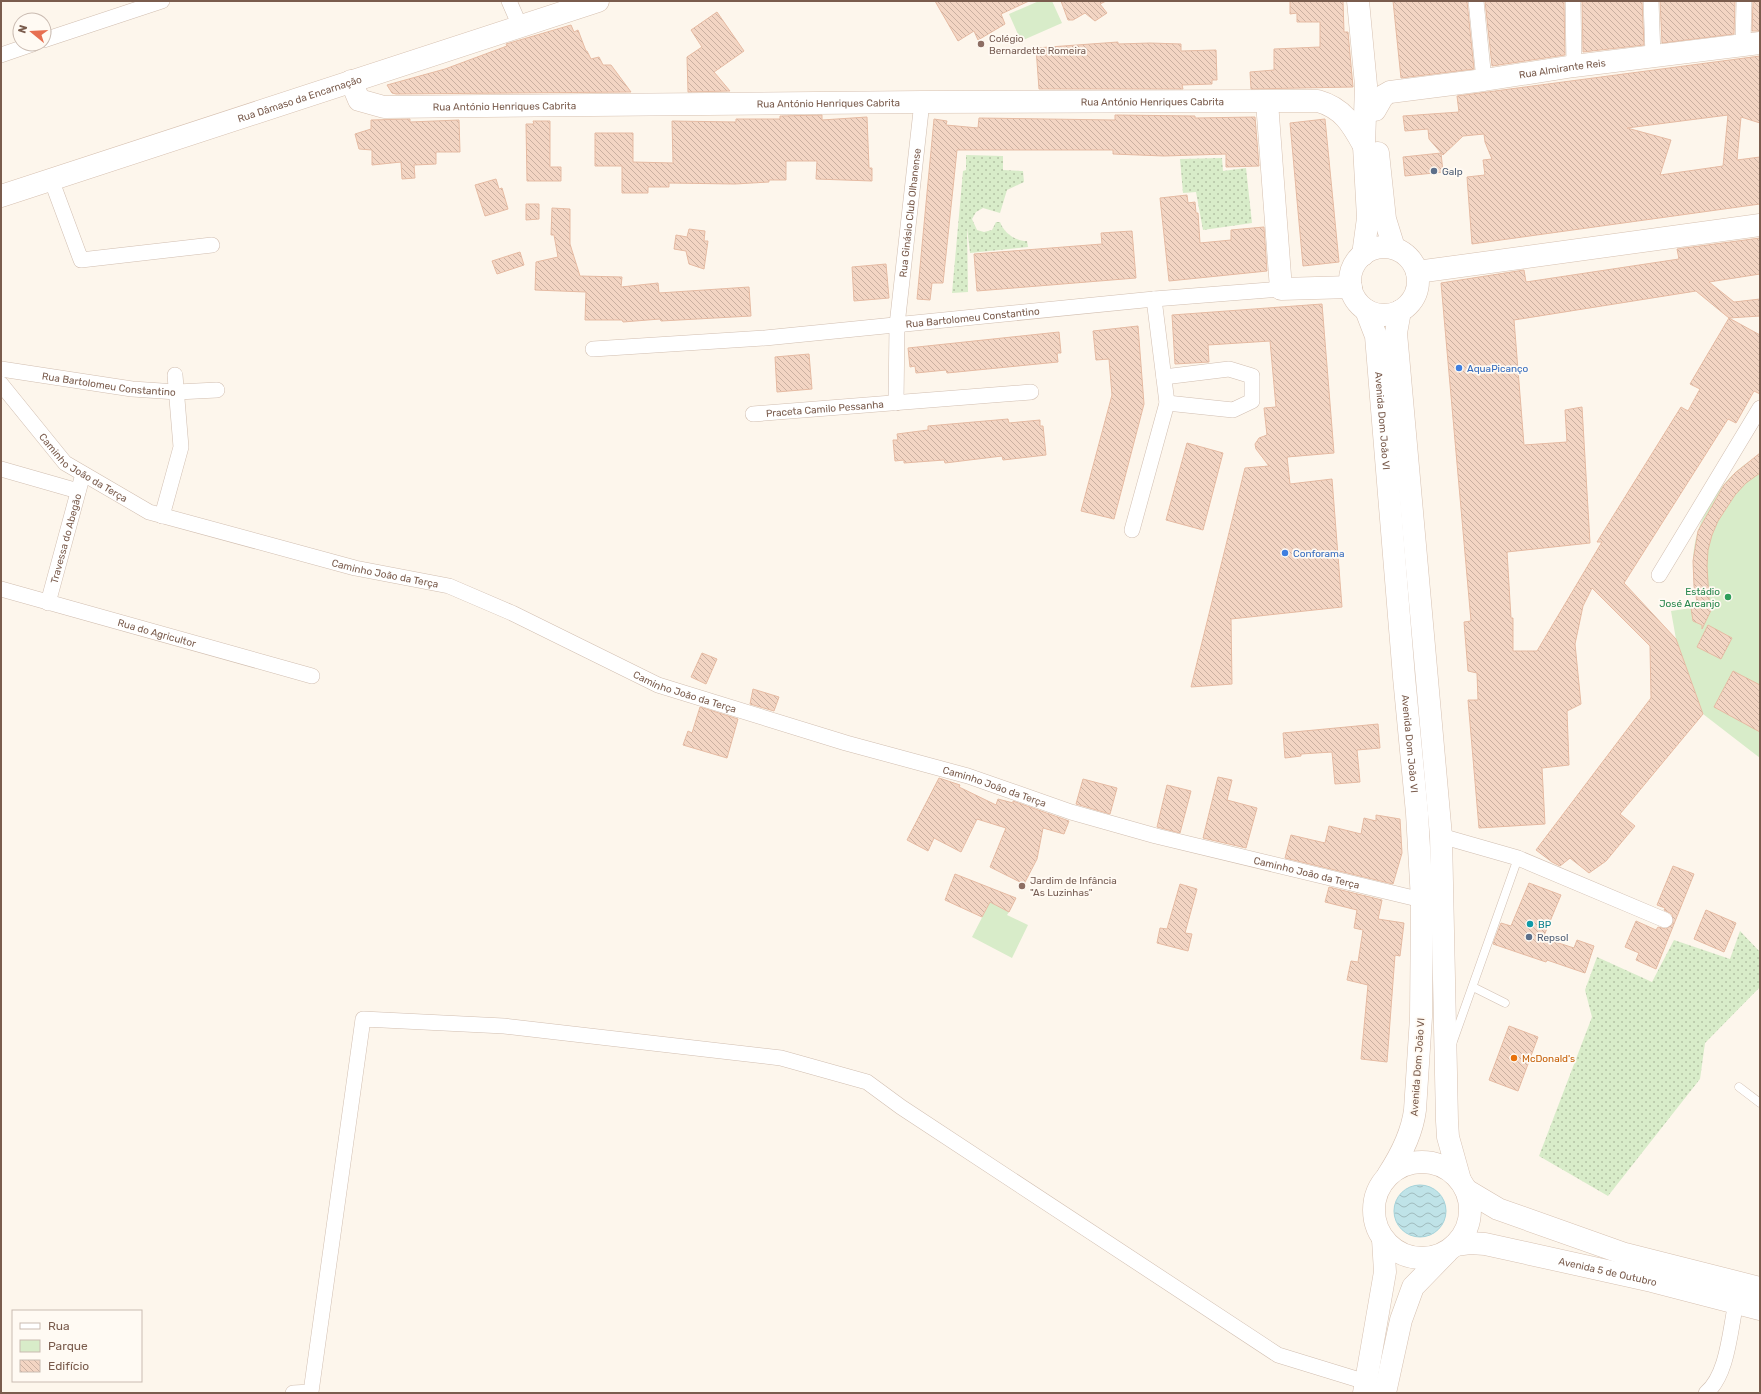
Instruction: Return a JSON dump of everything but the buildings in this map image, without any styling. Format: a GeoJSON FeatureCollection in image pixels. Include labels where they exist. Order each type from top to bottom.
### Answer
{"type":"FeatureCollection","features":[{"type":"Feature","properties":{"kind":"main road","name":"Rua Dâmaso da Encarnação"},"geometry":{"type":"LineString","coordinates":[[1,196],[598,1]]}},
{"type":"Feature","properties":{"kind":"main road"},"geometry":{"type":"LineString","coordinates":[[1358,1],[1366,85],[1364,146],[1368,218],[1363,255]]}},
{"type":"Feature","properties":{"kind":"main road","name":"Rua Almirante Reis"},"geometry":{"type":"LineString","coordinates":[[1375,110],[1383,96],[1390,92],[1484,80],[1574,66],[1752,44]]}},
{"type":"Feature","properties":{"kind":"main road","name":"Rua António Henriques Cabrita"},"geometry":{"type":"LineString","coordinates":[[351,81],[359,100],[384,107],[922,102],[1318,101],[1328,104],[1345,114],[1352,122],[1364,146]]}},
{"type":"Feature","properties":{"kind":"main road"},"geometry":{"type":"LineString","coordinates":[[1366,85],[1375,110],[1382,200],[1389,237],[1394,248]]}},
{"type":"Feature","properties":{"kind":"main road"},"geometry":{"type":"LineString","coordinates":[[1267,102],[1280,289]]}},
{"type":"Feature","properties":{"kind":"main road"},"geometry":{"type":"LineString","coordinates":[[1417,272],[1760,225]]}},
{"type":"Feature","properties":{"kind":"main road"},"geometry":{"type":"LineString","coordinates":[[1383,247],[1394,248],[1404,253],[1412,261],[1417,272],[1418,284],[1416,294],[1400,311],[1385,315],[1366,310],[1356,299],[1351,287],[1351,275],[1355,264],[1363,255],[1372,250],[1383,247]]}},
{"type":"Feature","properties":{"kind":"main road","name":"Rua Bartolomeu Constantino"},"geometry":{"type":"LineString","coordinates":[[1280,289],[1351,287]]}},
{"type":"Feature","properties":{"kind":"main road","name":"Avenida Dom João VI"},"geometry":{"type":"LineString","coordinates":[[1366,310],[1376,336],[1404,670],[1418,813],[1422,900],[1421,1017],[1414,1119],[1402,1153],[1379,1188],[1373,1208],[1375,1222],[1383,1239],[1396,1251],[1413,1258],[1431,1258],[1451,1248],[1464,1234],[1469,1221],[1470,1207],[1448,1137],[1444,1061],[1441,836],[1396,333],[1400,311]]}},
{"type":"Feature","properties":{"kind":"main road","name":"Avenida Dom João VI"},"geometry":{"type":"LineString","coordinates":[[1388,1175],[1404,1165],[1426,1162],[1444,1167],[1463,1185]]}},
{"type":"Feature","properties":{"kind":"main road","name":"Avenida 5 de Outubro"},"geometry":{"type":"LineString","coordinates":[[1463,1185],[1498,1209],[1547,1228],[1625,1254],[1728,1294]]}},
{"type":"Feature","properties":{"kind":"main road"},"geometry":{"type":"LineString","coordinates":[[1365,1388],[1385,1272],[1383,1239]]}},
{"type":"Feature","properties":{"kind":"main road","name":"Avenida 5 de Outubro"},"geometry":{"type":"LineString","coordinates":[[1451,1248],[1470,1243],[1485,1244],[1636,1278],[1759,1298]]}},
{"type":"Feature","properties":{"kind":"main road"},"geometry":{"type":"LineString","coordinates":[[1385,1393],[1401,1320],[1413,1287],[1451,1248]]}},
{"type":"Feature","properties":{"kind":"main road"},"geometry":{"type":"LineString","coordinates":[[1728,1294],[1760,1273]]}},
{"type":"Feature","properties":{"kind":"street"},"geometry":{"type":"LineString","coordinates":[[509,1],[520,26]]}},
{"type":"Feature","properties":{"kind":"street"},"geometry":{"type":"LineString","coordinates":[[1476,1],[1484,80]]}},
{"type":"Feature","properties":{"kind":"street"},"geometry":{"type":"LineString","coordinates":[[1573,1],[1574,66]]}},
{"type":"Feature","properties":{"kind":"street"},"geometry":{"type":"LineString","coordinates":[[1651,1],[1653,56]]}},
{"type":"Feature","properties":{"kind":"street"},"geometry":{"type":"LineString","coordinates":[[1744,1],[1752,44]]}},
{"type":"Feature","properties":{"kind":"street"},"geometry":{"type":"LineString","coordinates":[[52,37],[153,2]]}},
{"type":"Feature","properties":{"kind":"street"},"geometry":{"type":"LineString","coordinates":[[1,55],[12,51]]}},
{"type":"Feature","properties":{"kind":"street","name":"Rua Ginásio Club Olhanense"},"geometry":{"type":"LineString","coordinates":[[897,325],[922,102]]}},
{"type":"Feature","properties":{"kind":"street"},"geometry":{"type":"LineString","coordinates":[[51,179],[81,260],[212,245]]}},
{"type":"Feature","properties":{"kind":"street","name":"Rua Bartolomeu Constantino"},"geometry":{"type":"LineString","coordinates":[[593,350],[765,338],[1154,299],[1280,289]]}},
{"type":"Feature","properties":{"kind":"street"},"geometry":{"type":"LineString","coordinates":[[1132,530],[1167,403],[1154,299]]}},
{"type":"Feature","properties":{"kind":"street","name":"Praceta Camilo Pessanha"},"geometry":{"type":"LineString","coordinates":[[896,403],[897,325]]}},
{"type":"Feature","properties":{"kind":"street","name":"Rua Bartolomeu Constantino"},"geometry":{"type":"LineString","coordinates":[[1,369],[132,389],[177,392],[217,390]]}},
{"type":"Feature","properties":{"kind":"street"},"geometry":{"type":"LineString","coordinates":[[1164,377],[1229,369],[1252,376],[1252,401],[1233,410],[1167,403]]}},
{"type":"Feature","properties":{"kind":"street"},"geometry":{"type":"LineString","coordinates":[[162,516],[181,447],[175,374]]}},
{"type":"Feature","properties":{"kind":"street","name":"Caminho João da Terça"},"geometry":{"type":"LineString","coordinates":[[1,384],[64,463],[149,512],[355,568],[449,586],[512,613],[658,685],[846,744],[968,776],[1071,812],[1156,836],[1422,900]]}},
{"type":"Feature","properties":{"kind":"street","name":"Praceta Camilo Pessanha"},"geometry":{"type":"LineString","coordinates":[[753,414],[1032,392]]}},
{"type":"Feature","properties":{"kind":"street"},"geometry":{"type":"LineString","coordinates":[[1659,575],[1760,408]]}},
{"type":"Feature","properties":{"kind":"street"},"geometry":{"type":"LineString","coordinates":[[1,469],[78,491]]}},
{"type":"Feature","properties":{"kind":"street","name":"Travessa do Abegão"},"geometry":{"type":"LineString","coordinates":[[48,603],[83,474]]}},
{"type":"Feature","properties":{"kind":"street","name":"Rua do Agricultor"},"geometry":{"type":"LineString","coordinates":[[1,590],[312,676]]}},
{"type":"Feature","properties":{"kind":"street"},"geometry":{"type":"LineString","coordinates":[[1441,836],[1518,858],[1665,920]]}},
{"type":"Feature","properties":{"kind":"street"},"geometry":{"type":"LineString","coordinates":[[293,1393],[311,1392],[363,1020],[504,1026],[781,1058],[867,1082],[914,1116],[1278,1355],[1365,1388]]}},
{"type":"Feature","properties":{"kind":"street"},"geometry":{"type":"LineString","coordinates":[[1706,1393],[1718,1380],[1724,1358],[1728,1294]]}},
{"type":"Feature","properties":{"kind":"lane"},"geometry":{"type":"LineString","coordinates":[[1444,1061],[1455,1039],[1518,858]]}},
{"type":"Feature","properties":{"kind":"lane"},"geometry":{"type":"LineString","coordinates":[[1473,987],[1505,1003]]}},
{"type":"Feature","properties":{"kind":"lane"},"geometry":{"type":"LineString","coordinates":[[1739,1087],[1760,1103]]}},
{"type":"Feature","properties":{"kind":"green space"},"geometry":{"type":"Polygon","coordinates":[[[1039,1],[1052,1],[1062,23],[1021,41],[1009,14],[1039,1]]]}},
{"type":"Feature","properties":{"kind":"green space"},"geometry":{"type":"Polygon","coordinates":[[[966,155],[1003,156],[1003,170],[1023,171],[1024,182],[1007,190],[1000,213],[983,208],[976,212],[972,219],[977,230],[984,232],[992,230],[996,222],[1000,222],[1004,230],[1010,236],[1018,240],[1027,241],[1028,247],[970,253],[967,228],[968,292],[952,293],[963,171],[966,170],[966,155]]]}},
{"type":"Feature","properties":{"kind":"green space"},"geometry":{"type":"Polygon","coordinates":[[[1222,158],[1223,171],[1246,168],[1252,223],[1203,230],[1196,192],[1183,193],[1180,159],[1222,158]]]}},
{"type":"Feature","properties":{"kind":"green space","name":"Estádio José Arcanjo"},"geometry":{"type":"Polygon","coordinates":[[[1760,455],[1760,758],[1703,714],[1676,639],[1671,611],[1698,607],[1693,561],[1699,529],[1705,514],[1722,486],[1746,464],[1760,455]]]}},
{"type":"Feature","properties":{"kind":"green space"},"geometry":{"type":"Polygon","coordinates":[[[990,902],[1009,912],[1007,915],[1028,925],[1012,958],[972,937],[990,902]]]}},
{"type":"Feature","properties":{"kind":"green space"},"geometry":{"type":"Polygon","coordinates":[[[1740,931],[1760,952],[1760,987],[1705,1043],[1700,1079],[1608,1196],[1539,1156],[1592,1017],[1585,990],[1597,957],[1652,982],[1674,940],[1730,959],[1740,931]]]}},
{"type":"Feature","properties":{"kind":"water"},"geometry":{"type":"Polygon","coordinates":[[[1420,1185],[1430,1187],[1438,1193],[1444,1201],[1446,1211],[1444,1221],[1438,1229],[1430,1235],[1420,1237],[1410,1235],[1402,1229],[1396,1221],[1394,1211],[1396,1201],[1402,1193],[1410,1187],[1420,1185]]]}},
{"type":"Feature","properties":{"kind":"place","name":"Colégio Bernardette Romeira"},"geometry":{"type":"Point","coordinates":[981,44]}},
{"type":"Feature","properties":{"kind":"place","name":"Galp"},"geometry":{"type":"Point","coordinates":[1434,171]}},
{"type":"Feature","properties":{"kind":"place","name":"AquaPicanço"},"geometry":{"type":"Point","coordinates":[1459,368]}},
{"type":"Feature","properties":{"kind":"place","name":"Conforama"},"geometry":{"type":"Point","coordinates":[1285,553]}},
{"type":"Feature","properties":{"kind":"place","name":"Estádio José Arcanjo"},"geometry":{"type":"Point","coordinates":[1728,597]}},
{"type":"Feature","properties":{"kind":"place","name":"Jardim de Infância \"As Luzinhas\""},"geometry":{"type":"Point","coordinates":[1022,886]}},
{"type":"Feature","properties":{"kind":"place","name":"BP"},"geometry":{"type":"Point","coordinates":[1530,924]}},
{"type":"Feature","properties":{"kind":"place","name":"Repsol"},"geometry":{"type":"Point","coordinates":[1529,937]}},
{"type":"Feature","properties":{"kind":"place","name":"McDonald's"},"geometry":{"type":"Point","coordinates":[1514,1058]}}]}
